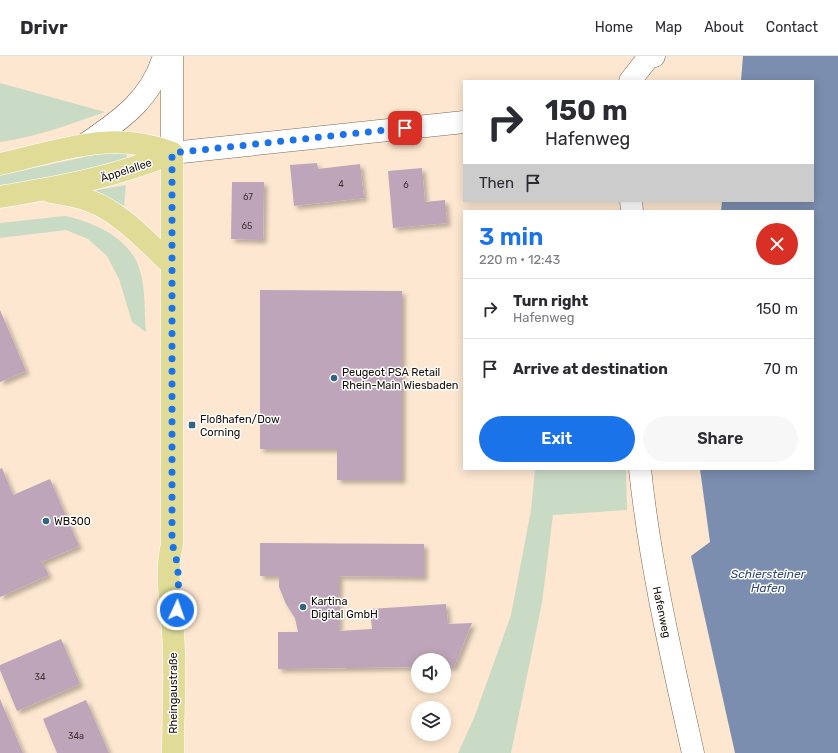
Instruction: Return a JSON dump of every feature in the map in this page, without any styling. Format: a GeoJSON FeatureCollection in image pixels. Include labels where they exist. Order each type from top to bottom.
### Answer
{"type":"FeatureCollection","features":[{"type":"Feature","properties":{"kind":"main road","name":"Äppelallee"},"geometry":{"type":"LineString","coordinates":[[0,164],[87,143],[109,141],[142,143],[172,153]]}},
{"type":"Feature","properties":{"kind":"main road","name":"Äppelallee"},"geometry":{"type":"LineString","coordinates":[[0,197],[122,172],[172,153]]}},
{"type":"Feature","properties":{"kind":"main road","name":"Rheingaustraße"},"geometry":{"type":"LineString","coordinates":[[172,153],[172,544],[178,560],[179,572],[177,610],[173,633],[173,753]]}},
{"type":"Feature","properties":{"kind":"main road"},"geometry":{"type":"LineString","coordinates":[[39,190],[75,196],[104,207],[137,233],[172,265]]}},
{"type":"Feature","properties":{"kind":"street"},"geometry":{"type":"LineString","coordinates":[[87,143],[112,126],[137,104],[151,88],[164,56]]}},
{"type":"Feature","properties":{"kind":"street","name":"Rheingaustraße"},"geometry":{"type":"LineString","coordinates":[[172,56],[172,153]]}},
{"type":"Feature","properties":{"kind":"street"},"geometry":{"type":"LineString","coordinates":[[631,80],[650,57]]}},
{"type":"Feature","properties":{"kind":"street"},"geometry":{"type":"LineString","coordinates":[[172,153],[463,122]]}},
{"type":"Feature","properties":{"kind":"street","name":"Hafenweg"},"geometry":{"type":"LineString","coordinates":[[640,470],[660,608],[693,753]]}},
{"type":"Feature","properties":{"kind":"green space"},"geometry":{"type":"Polygon","coordinates":[[[0,83],[105,112],[40,133],[0,142],[0,83]]]}},
{"type":"Feature","properties":{"kind":"green space"},"geometry":{"type":"Polygon","coordinates":[[[127,150],[126,166],[56,179],[0,185],[0,175],[114,151],[127,150]]]}},
{"type":"Feature","properties":{"kind":"green space"},"geometry":{"type":"Polygon","coordinates":[[[126,185],[124,206],[95,192],[97,190],[126,185]]]}},
{"type":"Feature","properties":{"kind":"green space"},"geometry":{"type":"Polygon","coordinates":[[[65,216],[88,223],[110,234],[129,250],[136,260],[142,278],[146,332],[132,322],[119,279],[107,256],[88,239],[66,230],[0,238],[0,223],[65,216]]]}},
{"type":"Feature","properties":{"kind":"green space"},"geometry":{"type":"Polygon","coordinates":[[[535,470],[626,470],[627,510],[553,515],[542,603],[511,753],[458,753],[474,718],[511,615],[531,510],[535,470]]]}},
{"type":"Feature","properties":{"kind":"water","name":"Schiersteiner Hafen"},"geometry":{"type":"Polygon","coordinates":[[[743,56],[838,56],[838,753],[735,753],[691,556],[710,542],[700,470],[814,470],[814,210],[721,210],[722,202],[814,202],[814,80],[741,80],[743,56]]]}},
{"type":"Feature","properties":{"kind":"building"},"geometry":{"type":"Polygon","coordinates":[[[317,163],[318,169],[360,164],[364,198],[294,206],[290,165],[317,163]]]}},
{"type":"Feature","properties":{"kind":"building"},"geometry":{"type":"Polygon","coordinates":[[[422,168],[425,202],[445,200],[447,223],[393,228],[388,171],[422,168]]]}},
{"type":"Feature","properties":{"kind":"building"},"geometry":{"type":"Polygon","coordinates":[[[232,182],[264,182],[263,240],[231,239],[232,182]]]}},
{"type":"Feature","properties":{"kind":"building"},"geometry":{"type":"Polygon","coordinates":[[[260,290],[402,291],[402,480],[337,480],[337,449],[260,449],[260,290]]]}},
{"type":"Feature","properties":{"kind":"building"},"geometry":{"type":"Polygon","coordinates":[[[0,310],[26,371],[0,382],[0,310]]]}},
{"type":"Feature","properties":{"kind":"building"},"geometry":{"type":"Polygon","coordinates":[[[2,468],[13,495],[50,479],[79,546],[42,562],[49,575],[0,597],[0,469],[2,468]]]}},
{"type":"Feature","properties":{"kind":"building"},"geometry":{"type":"Polygon","coordinates":[[[260,543],[424,544],[424,577],[339,576],[339,631],[372,629],[370,609],[446,604],[448,624],[472,623],[454,667],[451,667],[451,653],[411,653],[411,667],[278,669],[278,632],[298,632],[295,618],[286,604],[279,587],[279,576],[260,576],[260,543]]]}},
{"type":"Feature","properties":{"kind":"building"},"geometry":{"type":"Polygon","coordinates":[[[61,639],[80,684],[17,711],[0,670],[0,665],[61,639]]]}},
{"type":"Feature","properties":{"kind":"building"},"geometry":{"type":"Polygon","coordinates":[[[0,699],[23,753],[0,753],[0,699]]]}},
{"type":"Feature","properties":{"kind":"building"},"geometry":{"type":"Polygon","coordinates":[[[86,700],[109,753],[57,753],[43,719],[86,700]]]}},
{"type":"Feature","properties":{"kind":"place","name":"Peugeot PSA Retail Rhein-Main Wiesbaden"},"geometry":{"type":"Point","coordinates":[334,378]}},
{"type":"Feature","properties":{"kind":"place","name":"Floßhafen/Dow Corning"},"geometry":{"type":"Point","coordinates":[192,425]}},
{"type":"Feature","properties":{"kind":"place","name":"WB300"},"geometry":{"type":"Point","coordinates":[46,521]}},
{"type":"Feature","properties":{"kind":"place","name":"Kartina Digital GmbH"},"geometry":{"type":"Point","coordinates":[303,607]}},
{"type":"Feature","properties":{"kind":"route"},"geometry":{"type":"LineString","coordinates":[[177,610],[179,572],[178,560],[172,544],[172,153],[223,146],[405,128]]}}]}
